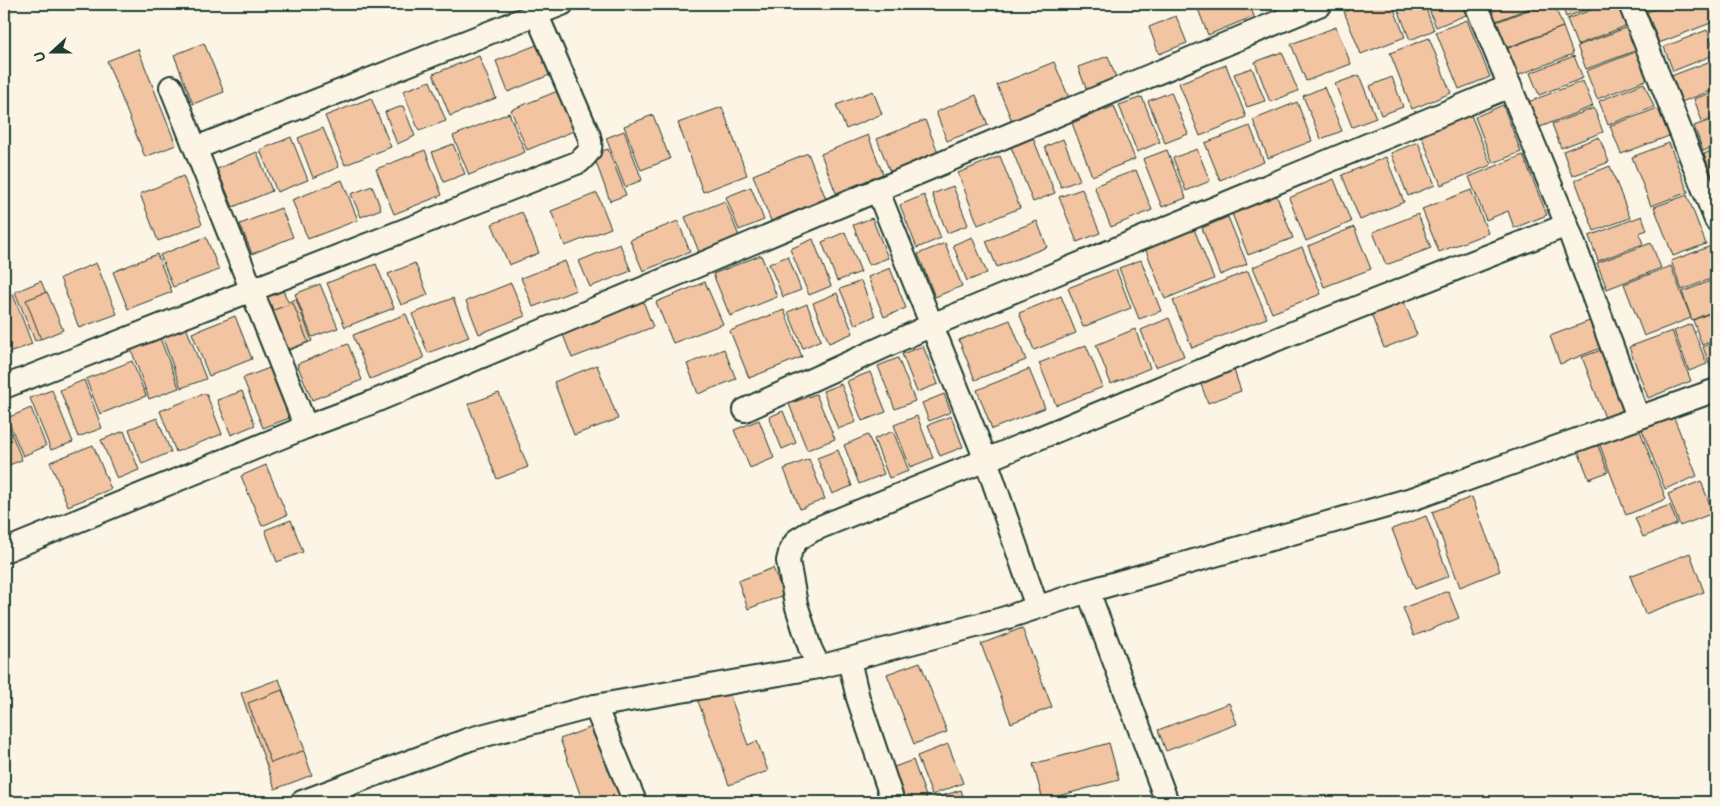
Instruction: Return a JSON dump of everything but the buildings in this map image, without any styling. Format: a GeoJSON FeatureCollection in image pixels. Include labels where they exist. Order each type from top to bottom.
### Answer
{"type":"FeatureCollection","features":[{"type":"Feature","properties":{"kind":"street"},"geometry":{"type":"LineString","coordinates":[[196,148],[562,4]]}},
{"type":"Feature","properties":{"kind":"street"},"geometry":{"type":"LineString","coordinates":[[4,551],[306,426],[378,400],[1321,4]]}},
{"type":"Feature","properties":{"kind":"street"},"geometry":{"type":"LineString","coordinates":[[1476,4],[1567,225],[1638,417]]}},
{"type":"Feature","properties":{"kind":"street"},"geometry":{"type":"LineString","coordinates":[[1630,4],[1716,220]]}},
{"type":"Feature","properties":{"kind":"street"},"geometry":{"type":"LineString","coordinates":[[4,388],[579,162],[592,146],[536,13]]}},
{"type":"Feature","properties":{"kind":"street"},"geometry":{"type":"LineString","coordinates":[[745,410],[932,325],[1510,86]]}},
{"type":"Feature","properties":{"kind":"street"},"geometry":{"type":"LineString","coordinates":[[171,87],[306,426]]}},
{"type":"Feature","properties":{"kind":"street"},"geometry":{"type":"LineString","coordinates":[[877,189],[986,460],[1037,607]]}},
{"type":"Feature","properties":{"kind":"street"},"geometry":{"type":"LineString","coordinates":[[819,667],[810,648],[796,604],[788,561],[791,548],[797,540],[813,530],[1285,336],[1567,225]]}},
{"type":"Feature","properties":{"kind":"street"},"geometry":{"type":"LineString","coordinates":[[302,802],[470,739],[595,706],[819,667],[1002,619],[1088,592],[1415,498],[1716,390]]}},
{"type":"Feature","properties":{"kind":"street"},"geometry":{"type":"LineString","coordinates":[[1088,592],[1167,802]]}},
{"type":"Feature","properties":{"kind":"street"},"geometry":{"type":"LineString","coordinates":[[849,660],[858,698],[893,802]]}},
{"type":"Feature","properties":{"kind":"street"},"geometry":{"type":"LineString","coordinates":[[595,706],[635,802]]}}]}
